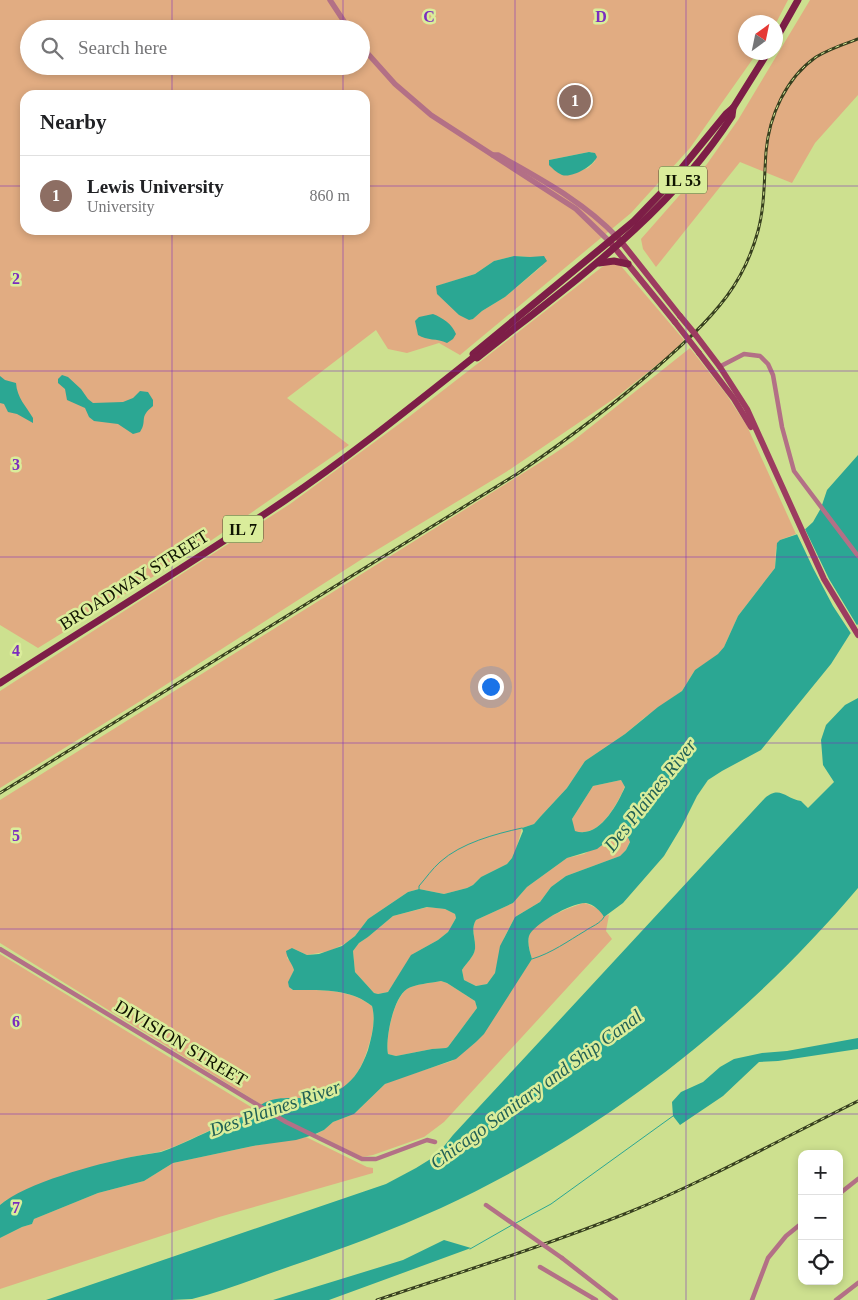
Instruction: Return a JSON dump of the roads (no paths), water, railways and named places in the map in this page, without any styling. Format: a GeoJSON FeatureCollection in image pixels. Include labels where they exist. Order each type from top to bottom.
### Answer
{"type":"FeatureCollection","features":[{"type":"Feature","properties":{"kind":"main road"},"geometry":{"type":"LineString","coordinates":[[783,27],[798,0]]}},
{"type":"Feature","properties":{"kind":"main road","name":"IL 53"},"geometry":{"type":"LineString","coordinates":[[613,245],[617,236],[663,191],[733,108],[763,60]]}},
{"type":"Feature","properties":{"kind":"main road","name":"IL 53"},"geometry":{"type":"LineString","coordinates":[[622,243],[688,175],[728,122],[732,116],[733,108]]}},
{"type":"Feature","properties":{"kind":"main road"},"geometry":{"type":"LineString","coordinates":[[617,236],[720,367],[747,409],[764,449]]}},
{"type":"Feature","properties":{"kind":"main road","name":"IL 7"},"geometry":{"type":"LineString","coordinates":[[613,245],[622,243]]}},
{"type":"Feature","properties":{"kind":"main road"},"geometry":{"type":"LineString","coordinates":[[613,245],[675,322],[743,412],[764,449],[824,580],[858,635]]}},
{"type":"Feature","properties":{"kind":"main road","name":"BROADWAY STREET"},"geometry":{"type":"LineString","coordinates":[[474,357],[477,358],[598,263],[613,245]]}},
{"type":"Feature","properties":{"kind":"main road","name":"BROADWAY STREET"},"geometry":{"type":"LineString","coordinates":[[0,683],[193,561],[285,500],[371,438],[474,357],[474,354],[512,321],[613,245]]}},
{"type":"Feature","properties":{"kind":"main road"},"geometry":{"type":"LineString","coordinates":[[598,263],[614,261],[628,264]]}},
{"type":"Feature","properties":{"kind":"street"},"geometry":{"type":"LineString","coordinates":[[330,0],[343,20]]}},
{"type":"Feature","properties":{"kind":"street"},"geometry":{"type":"LineString","coordinates":[[370,56],[395,84],[423,109],[498,160],[576,209],[613,245]]}},
{"type":"Feature","properties":{"kind":"street"},"geometry":{"type":"LineString","coordinates":[[493,155],[498,155],[563,193],[592,213],[617,236]]}},
{"type":"Feature","properties":{"kind":"street"},"geometry":{"type":"LineString","coordinates":[[713,371],[744,354],[760,356],[768,364],[773,374],[782,427],[794,471],[858,556]]}},
{"type":"Feature","properties":{"kind":"street","name":"DIVISION STREET"},"geometry":{"type":"LineString","coordinates":[[0,949],[286,1122],[362,1159],[376,1159],[427,1140],[435,1142]]}},
{"type":"Feature","properties":{"kind":"street"},"geometry":{"type":"LineString","coordinates":[[843,1191],[858,1179]]}},
{"type":"Feature","properties":{"kind":"street"},"geometry":{"type":"LineString","coordinates":[[486,1205],[562,1258],[616,1300]]}},
{"type":"Feature","properties":{"kind":"street"},"geometry":{"type":"LineString","coordinates":[[752,1300],[768,1258],[786,1236],[798,1226]]}},
{"type":"Feature","properties":{"kind":"street"},"geometry":{"type":"LineString","coordinates":[[540,1267],[596,1300]]}},
{"type":"Feature","properties":{"kind":"street"},"geometry":{"type":"LineString","coordinates":[[836,1300],[858,1283]]}},
{"type":"Feature","properties":{"kind":"water"},"geometry":{"type":"Polygon","coordinates":[[[589,152],[595,153],[597,157],[594,161],[586,168],[571,175],[562,175],[549,165],[549,160],[589,152]]]}},
{"type":"Feature","properties":{"kind":"water"},"geometry":{"type":"Polygon","coordinates":[[[514,256],[544,256],[547,261],[505,297],[473,319],[469,320],[459,315],[437,294],[436,286],[475,274],[494,261],[514,256]]]}},
{"type":"Feature","properties":{"kind":"water"},"geometry":{"type":"Polygon","coordinates":[[[433,314],[447,322],[456,334],[447,343],[418,335],[415,321],[419,317],[433,314]]]}},
{"type":"Feature","properties":{"kind":"water"},"geometry":{"type":"Polygon","coordinates":[[[62,375],[68,377],[93,403],[123,402],[133,398],[140,391],[148,392],[153,400],[153,406],[144,416],[140,432],[133,434],[118,424],[94,421],[89,417],[85,408],[67,400],[65,389],[58,383],[58,379],[62,375]]]}},
{"type":"Feature","properties":{"kind":"water"},"geometry":{"type":"Polygon","coordinates":[[[0,376],[5,380],[16,383],[18,393],[33,418],[33,423],[17,414],[8,412],[4,404],[0,403],[0,376]]]}},
{"type":"Feature","properties":{"kind":"water","name":"Des Plaines River"},"geometry":{"type":"Polygon","coordinates":[[[858,455],[858,624],[831,664],[761,750],[708,780],[697,796],[664,856],[623,903],[604,917],[601,912],[589,904],[572,906],[545,920],[532,931],[528,942],[532,959],[484,1034],[476,1042],[456,1059],[385,1084],[354,1114],[333,1122],[324,1130],[313,1135],[296,1140],[253,1146],[173,1163],[144,1181],[98,1193],[34,1219],[32,1224],[0,1238],[0,1205],[26,1189],[81,1169],[161,1152],[251,1113],[270,1100],[324,1095],[334,1092],[351,1081],[368,1050],[374,1023],[372,1006],[363,1000],[344,993],[324,990],[293,990],[289,987],[288,982],[294,970],[286,951],[292,948],[307,955],[319,954],[342,946],[355,936],[368,919],[408,892],[419,889],[444,894],[467,888],[481,877],[507,864],[512,858],[523,831],[522,828],[534,824],[567,788],[585,761],[625,734],[658,707],[682,691],[695,670],[718,654],[724,647],[738,616],[775,568],[777,543],[780,540],[801,533],[813,522],[821,508],[827,490],[858,455]],[[621,780],[593,786],[572,819],[575,831],[584,832],[592,830],[606,819],[625,787],[621,780]],[[626,833],[614,836],[597,849],[567,858],[527,887],[513,903],[476,920],[473,931],[475,949],[472,957],[462,970],[464,980],[476,986],[487,984],[495,973],[500,946],[515,917],[540,902],[551,887],[566,876],[620,856],[630,842],[626,833]],[[427,907],[393,916],[359,943],[353,951],[355,972],[374,993],[378,994],[388,992],[411,955],[438,940],[448,932],[456,918],[455,914],[445,909],[427,907]],[[441,981],[407,989],[398,1001],[389,1030],[388,1054],[396,1056],[448,1047],[477,1008],[475,1001],[447,983],[441,981]]]}},
{"type":"Feature","properties":{"kind":"water","name":"Chicago Sanitary and Ship Canal"},"geometry":{"type":"Polygon","coordinates":[[[858,698],[858,888],[767,985],[667,1071],[613,1110],[558,1146],[500,1179],[441,1208],[348,1246],[192,1299],[46,1300],[386,1184],[437,1155],[453,1135],[765,798],[770,794],[779,793],[801,801],[808,808],[834,782],[823,765],[821,740],[826,725],[845,705],[858,698]]]}},
{"type":"Feature","properties":{"kind":"water"},"geometry":{"type":"Polygon","coordinates":[[[858,1038],[858,1049],[759,1062],[723,1096],[680,1125],[673,1116],[672,1102],[681,1092],[703,1082],[720,1067],[734,1059],[858,1038]]]}},
{"type":"Feature","properties":{"kind":"water"},"geometry":{"type":"Polygon","coordinates":[[[444,1240],[471,1248],[329,1300],[273,1300],[403,1260],[444,1240]]]}},
{"type":"Feature","properties":{"kind":"waterway"},"geometry":{"type":"LineString","coordinates":[[419,889],[419,886],[448,855],[468,844],[522,828]]}},
{"type":"Feature","properties":{"kind":"waterway"},"geometry":{"type":"LineString","coordinates":[[532,959],[560,946],[598,923],[604,917]]}},
{"type":"Feature","properties":{"kind":"waterway"},"geometry":{"type":"LineString","coordinates":[[516,1223],[551,1204],[673,1116]]}},
{"type":"Feature","properties":{"kind":"waterway"},"geometry":{"type":"LineString","coordinates":[[470,1249],[512,1225]]}},
{"type":"Feature","properties":{"kind":"railway"},"geometry":{"type":"LineString","coordinates":[[0,793],[517,474],[588,423],[656,368],[711,316],[732,289],[746,265],[756,239],[760,221],[766,152],[771,125],[775,112],[788,87],[805,66],[816,57],[858,39]]}},
{"type":"Feature","properties":{"kind":"railway"},"geometry":{"type":"LineString","coordinates":[[377,1300],[534,1248],[627,1213],[715,1174],[858,1101]]}},
{"type":"Feature","properties":{"kind":"place","name":"Lewis University"},"geometry":{"type":"Point","coordinates":[575,101]}}]}
